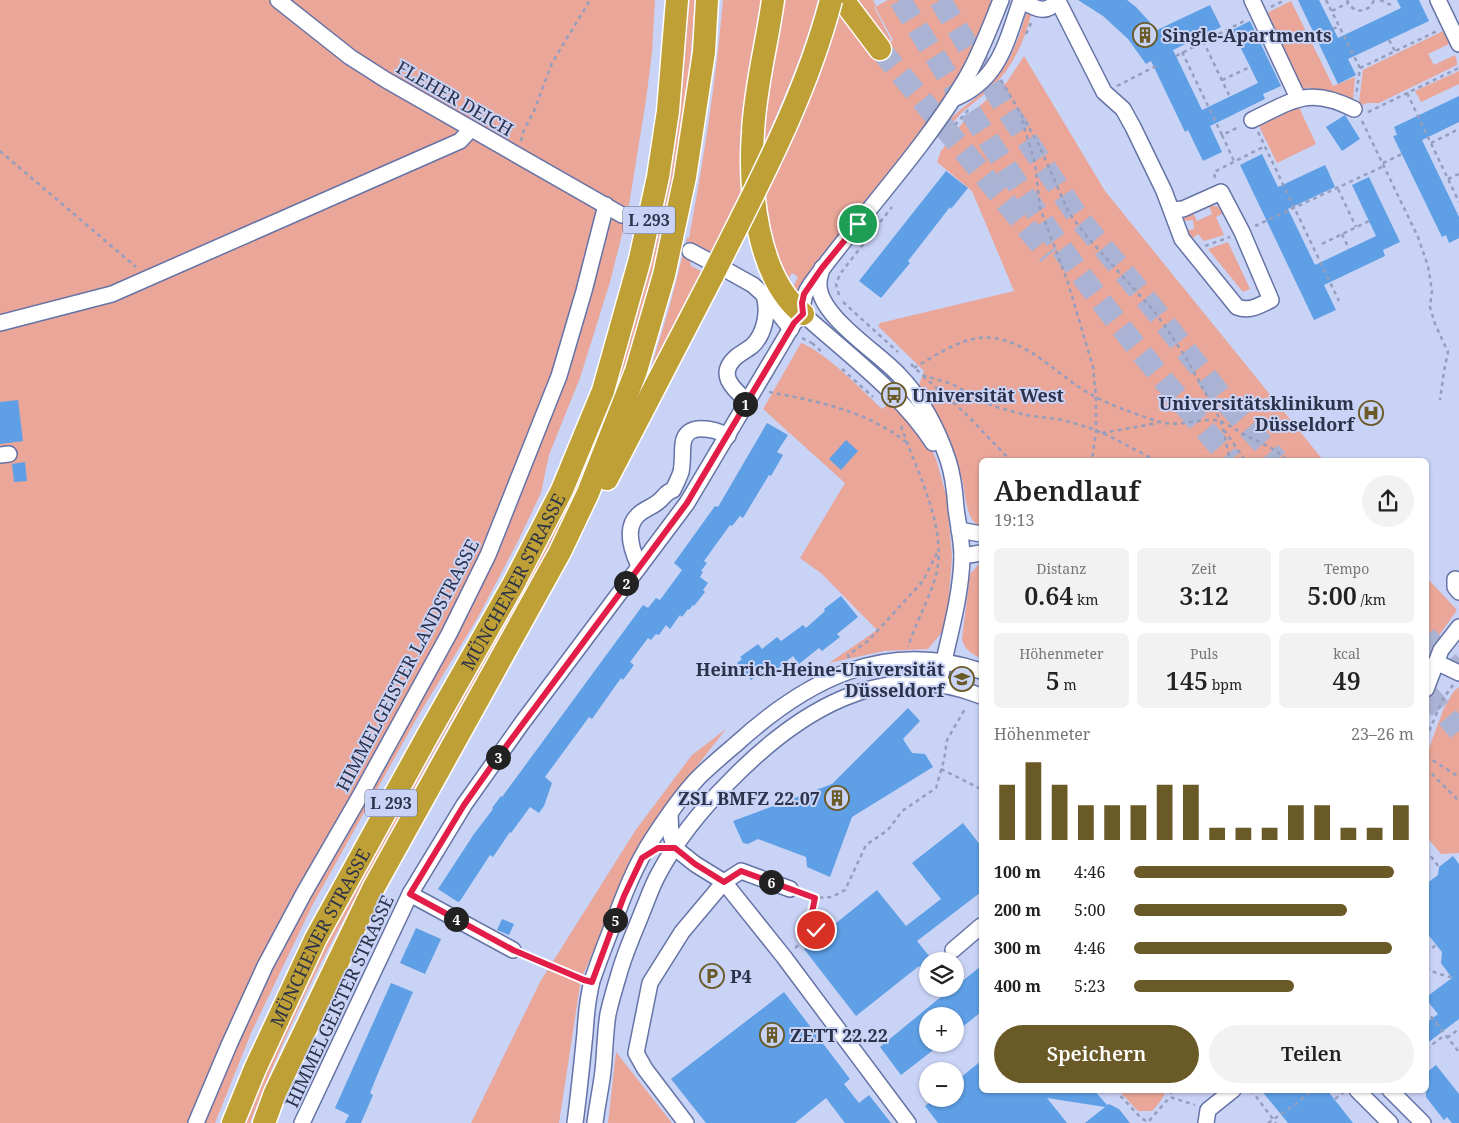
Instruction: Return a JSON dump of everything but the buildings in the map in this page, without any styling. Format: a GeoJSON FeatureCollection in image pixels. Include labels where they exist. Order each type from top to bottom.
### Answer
{"type":"FeatureCollection","features":[{"type":"Feature","properties":{"kind":"highway"},"geometry":{"type":"LineString","coordinates":[[666,0],[674,45]]}},
{"type":"Feature","properties":{"kind":"highway","name":"MÜNCHENER STRASSE"},"geometry":{"type":"LineString","coordinates":[[233,1123],[255,1069],[316,938],[514,583],[562,490],[592,418],[603,390],[642,250],[658,177],[668,111],[677,0]]}},
{"type":"Feature","properties":{"kind":"highway","name":"MÜNCHENER STRASSE"},"geometry":{"type":"LineString","coordinates":[[264,1123],[275,1093],[374,887],[560,552],[588,493],[636,371],[664,275],[685,178],[704,52],[707,0]]}},
{"type":"Feature","properties":{"kind":"highway"},"geometry":{"type":"LineString","coordinates":[[773,0],[752,132],[755,197],[758,226],[775,280],[789,301],[797,322]]}},
{"type":"Feature","properties":{"kind":"highway"},"geometry":{"type":"LineString","coordinates":[[560,552],[578,537],[583,529],[716,269],[784,130],[809,68],[831,0]]}},
{"type":"Feature","properties":{"kind":"highway"},"geometry":{"type":"LineString","coordinates":[[843,0],[880,49]]}},
{"type":"Feature","properties":{"kind":"street","name":"FLEHER DEICH"},"geometry":{"type":"LineString","coordinates":[[278,0],[350,57],[386,80],[622,214]]}},
{"type":"Feature","properties":{"kind":"street"},"geometry":{"type":"LineString","coordinates":[[953,99],[979,54],[1001,0]]}},
{"type":"Feature","properties":{"kind":"street"},"geometry":{"type":"LineString","coordinates":[[1021,1],[1038,9],[1045,10],[1058,0],[1104,92],[1123,109],[1133,127],[1172,210],[1182,239],[1237,307],[1244,310],[1251,309],[1271,300],[1242,232],[1221,192],[1183,209],[1172,210]]}},
{"type":"Feature","properties":{"kind":"street"},"geometry":{"type":"LineString","coordinates":[[1438,0],[1459,44]]}},
{"type":"Feature","properties":{"kind":"street","name":"HIMMELGEISTER STRASSE"},"geometry":{"type":"LineString","coordinates":[[302,1123],[410,894],[464,805],[522,723],[687,503],[797,322],[804,294],[822,268],[893,180],[953,99],[968,93],[991,71],[1005,45],[1021,1]]}},
{"type":"Feature","properties":{"kind":"street"},"geometry":{"type":"LineString","coordinates":[[1255,7],[1298,98]]}},
{"type":"Feature","properties":{"kind":"street"},"geometry":{"type":"LineString","coordinates":[[1252,120],[1298,98],[1310,97],[1334,100],[1357,112]]}},
{"type":"Feature","properties":{"kind":"street"},"geometry":{"type":"LineString","coordinates":[[0,323],[112,294],[460,141],[471,129]]}},
{"type":"Feature","properties":{"kind":"street","name":"HIMMELGEISTER LANDSTRASSE"},"geometry":{"type":"LineString","coordinates":[[196,1123],[229,1044],[266,966],[304,893],[449,634],[488,555],[559,376],[584,291],[606,205]]}},
{"type":"Feature","properties":{"kind":"street"},"geometry":{"type":"LineString","coordinates":[[690,251],[716,269],[753,285],[911,413],[934,446],[955,495]]}},
{"type":"Feature","properties":{"kind":"street"},"geometry":{"type":"LineString","coordinates":[[822,268],[818,283],[824,303],[838,321],[883,358],[914,393],[932,423],[949,461],[962,556],[955,614],[939,684]]}},
{"type":"Feature","properties":{"kind":"street"},"geometry":{"type":"LineString","coordinates":[[751,395],[735,391],[726,372],[728,364],[750,347],[761,333],[767,304],[764,295]]}},
{"type":"Feature","properties":{"kind":"street"},"geometry":{"type":"LineString","coordinates":[[797,322],[832,314]]}},
{"type":"Feature","properties":{"kind":"street"},"geometry":{"type":"LineString","coordinates":[[673,490],[681,471],[682,443],[685,436],[692,431],[702,429],[715,430],[728,436]]}},
{"type":"Feature","properties":{"kind":"street"},"geometry":{"type":"LineString","coordinates":[[639,566],[633,554],[630,528],[633,521],[638,515],[659,502],[668,491],[673,490],[679,493],[687,503]]}},
{"type":"Feature","properties":{"kind":"street"},"geometry":{"type":"LineString","coordinates":[[659,502],[660,510],[670,524]]}},
{"type":"Feature","properties":{"kind":"street"},"geometry":{"type":"LineString","coordinates":[[959,530],[979,534]]}},
{"type":"Feature","properties":{"kind":"street"},"geometry":{"type":"LineString","coordinates":[[962,556],[979,553]]}},
{"type":"Feature","properties":{"kind":"street"},"geometry":{"type":"LineString","coordinates":[[1459,580],[1455,579],[1455,587],[1459,592]]}},
{"type":"Feature","properties":{"kind":"street"},"geometry":{"type":"LineString","coordinates":[[1429,682],[1441,650],[1459,627]]}},
{"type":"Feature","properties":{"kind":"street"},"geometry":{"type":"LineString","coordinates":[[574,1123],[592,982],[624,896],[642,858],[652,839],[698,778],[765,717],[806,691],[853,669],[906,660],[926,659],[943,661],[979,670]]}},
{"type":"Feature","properties":{"kind":"street"},"geometry":{"type":"LineString","coordinates":[[1436,662],[1457,678]]}},
{"type":"Feature","properties":{"kind":"street"},"geometry":{"type":"LineString","coordinates":[[595,1123],[603,1070],[608,1014],[619,973],[658,876],[675,848],[712,800],[754,756],[781,734],[817,711],[861,691],[906,683],[939,684],[978,694]]}},
{"type":"Feature","properties":{"kind":"street"},"geometry":{"type":"LineString","coordinates":[[670,814],[671,836],[675,848],[695,864],[724,882],[784,957],[908,1123]]}},
{"type":"Feature","properties":{"kind":"street"},"geometry":{"type":"LineString","coordinates":[[642,858],[658,848],[675,848]]}},
{"type":"Feature","properties":{"kind":"street"},"geometry":{"type":"LineString","coordinates":[[686,1123],[645,1069],[636,1053],[650,983],[682,932],[724,882],[741,871],[790,889]]}},
{"type":"Feature","properties":{"kind":"street","name":"HIMMELGEISTER STRASSE"},"geometry":{"type":"LineString","coordinates":[[410,894],[513,950]]}},
{"type":"Feature","properties":{"kind":"street"},"geometry":{"type":"LineString","coordinates":[[953,950],[979,928]]}},
{"type":"Feature","properties":{"kind":"street"},"geometry":{"type":"LineString","coordinates":[[1206,1123],[1208,1110],[1229,1093]]}},
{"type":"Feature","properties":{"kind":"street"},"geometry":{"type":"LineString","coordinates":[[1352,1093],[1390,1123]]}},
{"type":"Feature","properties":{"kind":"street"},"geometry":{"type":"LineString","coordinates":[[1393,1093],[1424,1123]]}},
{"type":"Feature","properties":{"kind":"path"},"geometry":{"type":"LineString","coordinates":[[516,155],[524,130],[534,111],[552,63],[590,0]]}},
{"type":"Feature","properties":{"kind":"path"},"geometry":{"type":"LineString","coordinates":[[1326,0],[1360,68],[1357,112],[1424,252],[1432,291],[1430,307],[1435,324],[1448,352],[1440,400]]}},
{"type":"Feature","properties":{"kind":"path"},"geometry":{"type":"LineString","coordinates":[[1332,11],[1347,2],[1353,9],[1367,10],[1374,0]]}},
{"type":"Feature","properties":{"kind":"path"},"geometry":{"type":"LineString","coordinates":[[1380,0],[1391,5]]}},
{"type":"Feature","properties":{"kind":"path"},"geometry":{"type":"LineString","coordinates":[[1176,56],[1203,42],[1255,7]]}},
{"type":"Feature","properties":{"kind":"path"},"geometry":{"type":"LineString","coordinates":[[1360,68],[1450,25]]}},
{"type":"Feature","properties":{"kind":"path"},"geometry":{"type":"LineString","coordinates":[[1333,29],[1339,26]]}},
{"type":"Feature","properties":{"kind":"path"},"geometry":{"type":"LineString","coordinates":[[1389,40],[1395,51]]}},
{"type":"Feature","properties":{"kind":"path"},"geometry":{"type":"LineString","coordinates":[[1203,42],[1230,97]]}},
{"type":"Feature","properties":{"kind":"path"},"geometry":{"type":"LineString","coordinates":[[1182,52],[1234,161]]}},
{"type":"Feature","properties":{"kind":"path"},"geometry":{"type":"LineString","coordinates":[[1104,92],[1160,64]]}},
{"type":"Feature","properties":{"kind":"path"},"geometry":{"type":"LineString","coordinates":[[1222,80],[1250,67]]}},
{"type":"Feature","properties":{"kind":"path"},"geometry":{"type":"LineString","coordinates":[[1357,112],[1407,93],[1459,68]]}},
{"type":"Feature","properties":{"kind":"path"},"geometry":{"type":"LineString","coordinates":[[1001,80],[1038,143],[1069,213],[1088,238],[1134,288],[1165,326],[1186,358],[1220,421],[1230,458]]}},
{"type":"Feature","properties":{"kind":"path"},"geometry":{"type":"LineString","coordinates":[[1407,93],[1459,202]]}},
{"type":"Feature","properties":{"kind":"path"},"geometry":{"type":"LineString","coordinates":[[1021,116],[1035,163],[1040,208],[1068,284],[1093,367],[1096,397],[1096,431],[1092,458]]}},
{"type":"Feature","properties":{"kind":"path"},"geometry":{"type":"LineString","coordinates":[[1222,135],[1252,120],[1339,300]]}},
{"type":"Feature","properties":{"kind":"path"},"geometry":{"type":"LineString","coordinates":[[1452,126],[1454,131]]}},
{"type":"Feature","properties":{"kind":"path"},"geometry":{"type":"LineString","coordinates":[[1431,143],[1459,129]]}},
{"type":"Feature","properties":{"kind":"path"},"geometry":{"type":"LineString","coordinates":[[1215,178],[1214,172],[1264,146]]}},
{"type":"Feature","properties":{"kind":"path"},"geometry":{"type":"LineString","coordinates":[[0,151],[148,278]]}},
{"type":"Feature","properties":{"kind":"path"},"geometry":{"type":"LineString","coordinates":[[1295,208],[1338,189],[1402,154]]}},
{"type":"Feature","properties":{"kind":"path"},"geometry":{"type":"LineString","coordinates":[[1448,179],[1459,174]]}},
{"type":"Feature","properties":{"kind":"path"},"geometry":{"type":"LineString","coordinates":[[1338,189],[1356,227]]}},
{"type":"Feature","properties":{"kind":"path"},"geometry":{"type":"LineString","coordinates":[[895,204],[840,274],[836,284],[838,294],[843,302],[901,355]]}},
{"type":"Feature","properties":{"kind":"path"},"geometry":{"type":"LineString","coordinates":[[1322,244],[1369,221]]}},
{"type":"Feature","properties":{"kind":"path"},"geometry":{"type":"LineString","coordinates":[[1342,234],[1349,249]]}},
{"type":"Feature","properties":{"kind":"path"},"geometry":{"type":"LineString","coordinates":[[914,368],[962,343],[977,338],[1008,341],[1047,363],[1096,397],[1159,423],[1177,425],[1211,420],[1220,421],[1257,440],[1285,458]]}},
{"type":"Feature","properties":{"kind":"path"},"geometry":{"type":"LineString","coordinates":[[812,343],[826,355]]}},
{"type":"Feature","properties":{"kind":"path"},"geometry":{"type":"LineString","coordinates":[[907,361],[966,413],[1008,458]]}},
{"type":"Feature","properties":{"kind":"path"},"geometry":{"type":"LineString","coordinates":[[840,367],[877,401]]}},
{"type":"Feature","properties":{"kind":"path"},"geometry":{"type":"LineString","coordinates":[[922,375],[952,384],[993,406],[1012,412],[1063,420],[1096,431],[1152,458]]}},
{"type":"Feature","properties":{"kind":"path"},"geometry":{"type":"LineString","coordinates":[[751,395],[826,405],[863,416],[889,429],[907,443]]}},
{"type":"Feature","properties":{"kind":"path"},"geometry":{"type":"LineString","coordinates":[[898,422],[932,512],[938,552],[936,573],[912,634],[906,660]]}},
{"type":"Feature","properties":{"kind":"path"},"geometry":{"type":"LineString","coordinates":[[1101,433],[1159,423]]}},
{"type":"Feature","properties":{"kind":"path"},"geometry":{"type":"LineString","coordinates":[[1223,429],[1244,458]]}},
{"type":"Feature","properties":{"kind":"path"},"geometry":{"type":"LineString","coordinates":[[853,669],[848,655],[868,641],[923,581],[938,552]]}},
{"type":"Feature","properties":{"kind":"path"},"geometry":{"type":"LineString","coordinates":[[1429,731],[1443,699],[1457,678]]}},
{"type":"Feature","properties":{"kind":"path"},"geometry":{"type":"LineString","coordinates":[[790,889],[815,898],[832,897],[845,890],[866,845],[888,830],[902,811],[936,788],[947,740],[978,694]]}},
{"type":"Feature","properties":{"kind":"path"},"geometry":{"type":"LineString","coordinates":[[1429,758],[1459,777]]}},
{"type":"Feature","properties":{"kind":"path"},"geometry":{"type":"LineString","coordinates":[[941,769],[979,788]]}},
{"type":"Feature","properties":{"kind":"path"},"geometry":{"type":"LineString","coordinates":[[1429,771],[1459,801]]}},
{"type":"Feature","properties":{"kind":"path"},"geometry":{"type":"LineString","coordinates":[[1429,854],[1439,867]]}},
{"type":"Feature","properties":{"kind":"path"},"geometry":{"type":"LineString","coordinates":[[784,957],[816,930],[810,922],[815,898]]}},
{"type":"Feature","properties":{"kind":"path"},"geometry":{"type":"LineString","coordinates":[[1429,950],[1436,944]]}},
{"type":"Feature","properties":{"kind":"path"},"geometry":{"type":"LineString","coordinates":[[513,950],[592,982]]}},
{"type":"Feature","properties":{"kind":"path"},"geometry":{"type":"LineString","coordinates":[[1429,969],[1450,977],[1455,973]]}},
{"type":"Feature","properties":{"kind":"path"},"geometry":{"type":"LineString","coordinates":[[1429,1014],[1459,1052]]}},
{"type":"Feature","properties":{"kind":"path"},"geometry":{"type":"LineString","coordinates":[[1429,1047],[1459,1029]]}},
{"type":"Feature","properties":{"kind":"path"},"geometry":{"type":"LineString","coordinates":[[1118,1093],[1141,1118],[1148,1122],[1170,1097],[1171,1093]]}},
{"type":"Feature","properties":{"kind":"path"},"geometry":{"type":"LineString","coordinates":[[1253,1093],[1276,1123]]}},
{"type":"Feature","properties":{"kind":"path"},"geometry":{"type":"LineString","coordinates":[[1268,1123],[1309,1093]]}},
{"type":"Feature","properties":{"kind":"path"},"geometry":{"type":"LineString","coordinates":[[1334,1099],[1346,1093]]}},
{"type":"Feature","properties":{"kind":"path"},"geometry":{"type":"LineString","coordinates":[[1170,1097],[1191,1104]]}},
{"type":"Feature","properties":{"kind":"shaded area"},"geometry":{"type":"Polygon","coordinates":[[[0,0],[655,0],[652,52],[646,100],[628,211],[610,282],[580,378],[549,455],[541,493],[478,617],[418,716],[313,904],[251,1033],[215,1123],[0,1123],[0,0]]]}},
{"type":"Feature","properties":{"kind":"shaded area"},"geometry":{"type":"Polygon","coordinates":[[[688,0],[695,0],[690,65],[682,129],[670,194],[639,320],[597,443],[556,535],[427,764],[319,967],[294,1018],[250,1123],[245,1123],[285,1029],[321,955],[620,368],[649,274],[666,201],[674,155],[684,67],[688,0]]]}},
{"type":"Feature","properties":{"kind":"shaded area"},"geometry":{"type":"Polygon","coordinates":[[[723,0],[768,0],[748,180],[709,257],[691,249],[691,242],[688,256],[694,259],[690,262],[691,266],[701,271],[700,274],[704,276],[648,378],[670,305],[687,238],[689,238],[709,119],[723,0]]]}},
{"type":"Feature","properties":{"kind":"shaded area"},"geometry":{"type":"Polygon","coordinates":[[[780,0],[818,0],[799,60],[759,155],[780,0]]]}},
{"type":"Feature","properties":{"kind":"shaded area"},"geometry":{"type":"Polygon","coordinates":[[[858,0],[873,0],[876,6],[874,7],[891,40],[889,42],[858,0]]]}},
{"type":"Feature","properties":{"kind":"shaded area"},"geometry":{"type":"Polygon","coordinates":[[[888,0],[994,0],[973,50],[948,92],[909,146],[813,266],[796,292],[791,291],[798,277],[792,273],[786,283],[761,207],[813,88],[841,11],[875,54],[893,40],[875,7],[888,0]]]}},
{"type":"Feature","properties":{"kind":"shaded area"},"geometry":{"type":"Polygon","coordinates":[[[1291,1],[1333,86],[1355,77],[1353,100],[1318,89],[1312,91],[1310,87],[1299,92],[1263,15],[1291,1]]]}},
{"type":"Feature","properties":{"kind":"shaded area"},"geometry":{"type":"Polygon","coordinates":[[[1029,12],[1031,15],[1025,36],[1016,55],[998,82],[954,121],[944,136],[939,136],[948,122],[984,91],[1003,69],[1016,43],[1026,14],[1029,12]]]}},
{"type":"Feature","properties":{"kind":"shaded area"},"geometry":{"type":"Polygon","coordinates":[[[1443,31],[1449,44],[1428,54],[1434,65],[1455,55],[1457,65],[1379,103],[1363,105],[1359,102],[1363,70],[1443,31]]]}},
{"type":"Feature","properties":{"kind":"shaded area"},"geometry":{"type":"Polygon","coordinates":[[[1024,56],[1105,191],[1321,458],[979,458],[979,526],[976,524],[969,513],[959,466],[950,442],[919,385],[924,371],[878,326],[880,323],[1014,291],[972,191],[937,162],[941,151],[967,117],[1007,82],[1024,56]]]}},
{"type":"Feature","properties":{"kind":"shaded area"},"geometry":{"type":"Polygon","coordinates":[[[1459,71],[1459,84],[1421,102],[1415,91],[1459,71]]]}},
{"type":"Feature","properties":{"kind":"shaded area"},"geometry":{"type":"Polygon","coordinates":[[[1297,103],[1316,144],[1277,163],[1257,122],[1297,103]]]}},
{"type":"Feature","properties":{"kind":"shaded area"},"geometry":{"type":"Polygon","coordinates":[[[1209,206],[1218,207],[1224,213],[1216,217],[1224,235],[1204,241],[1198,234],[1190,241],[1184,231],[1194,229],[1193,220],[1182,221],[1183,216],[1193,213],[1197,221],[1212,214],[1209,206]]]}},
{"type":"Feature","properties":{"kind":"shaded area"},"geometry":{"type":"Polygon","coordinates":[[[1228,242],[1250,289],[1243,292],[1208,249],[1228,242]]]}},
{"type":"Feature","properties":{"kind":"shaded area"},"geometry":{"type":"Polygon","coordinates":[[[801,343],[821,354],[882,409],[891,402],[929,443],[937,462],[947,499],[952,557],[948,608],[943,631],[928,649],[884,651],[829,663],[877,630],[822,574],[800,558],[845,483],[763,409],[801,343]]]}},
{"type":"Feature","properties":{"kind":"shaded area"},"geometry":{"type":"Polygon","coordinates":[[[979,564],[979,657],[964,646],[962,639],[970,574],[979,564]]]}},
{"type":"Feature","properties":{"kind":"shaded area"},"geometry":{"type":"Polygon","coordinates":[[[1429,580],[1457,610],[1440,634],[1429,654],[1429,580]]]}},
{"type":"Feature","properties":{"kind":"shaded area"},"geometry":{"type":"Polygon","coordinates":[[[1459,687],[1459,853],[1441,854],[1429,840],[1429,748],[1444,708],[1454,691],[1459,687]]]}},
{"type":"Feature","properties":{"kind":"shaded area"},"geometry":{"type":"Polygon","coordinates":[[[726,729],[679,789],[610,914],[581,979],[559,1123],[471,1123],[540,982],[635,831],[692,755],[726,729]]]}},
{"type":"Feature","properties":{"kind":"shaded area"},"geometry":{"type":"Polygon","coordinates":[[[616,1052],[672,1123],[608,1123],[616,1052]]]}},
{"type":"Feature","properties":{"kind":"shaded area"},"geometry":{"type":"Polygon","coordinates":[[[1121,1093],[1165,1093],[1152,1111],[1138,1111],[1121,1093]]]}},
{"type":"Feature","properties":{"kind":"tunnel"},"geometry":{"type":"LineString","coordinates":[[900,0],[991,144],[1069,259],[1137,347],[1229,458]]}},
{"type":"Feature","properties":{"kind":"tunnel"},"geometry":{"type":"LineString","coordinates":[[940,0],[1003,104],[1078,217],[1150,304],[1230,407],[1275,458]]}},
{"type":"Feature","properties":{"kind":"tunnel"},"geometry":{"type":"LineString","coordinates":[[880,49],[1049,255]]}},
{"type":"Feature","properties":{"kind":"tunnel"},"geometry":{"type":"LineString","coordinates":[[622,215],[690,251]]}},
{"type":"Feature","properties":{"kind":"tunnel"},"geometry":{"type":"LineString","coordinates":[[1429,640],[1454,669]]}},
{"type":"Feature","properties":{"kind":"tunnel"},"geometry":{"type":"LineString","coordinates":[[1429,696],[1459,731]]}},
{"type":"Feature","properties":{"kind":"place","name":"Single-Apartments"},"geometry":{"type":"Point","coordinates":[1145,35]}},
{"type":"Feature","properties":{"kind":"place","name":"Universität West"},"geometry":{"type":"Point","coordinates":[894,395]}},
{"type":"Feature","properties":{"kind":"place","name":"Universitätsklinikum Düsseldorf"},"geometry":{"type":"Point","coordinates":[1371,413]}},
{"type":"Feature","properties":{"kind":"place","name":"Heinrich-Heine-Universität Düsseldorf"},"geometry":{"type":"Point","coordinates":[962,679]}},
{"type":"Feature","properties":{"kind":"place","name":"ZSL BMFZ 22.07"},"geometry":{"type":"Point","coordinates":[837,798]}},
{"type":"Feature","properties":{"kind":"place","name":"P4"},"geometry":{"type":"Point","coordinates":[712,976]}},
{"type":"Feature","properties":{"kind":"place","name":"ZETT 22.22"},"geometry":{"type":"Point","coordinates":[772,1035]}},
{"type":"Feature","properties":{"kind":"route"},"geometry":{"type":"LineString","coordinates":[[816,930],[810,922],[815,898],[741,871],[724,882],[695,864],[675,848],[658,848],[642,858],[624,896],[592,982],[513,950],[410,894],[464,805],[522,723],[687,503],[794,323],[803,314],[802,303],[804,294],[810,284],[858,224]]}}]}
